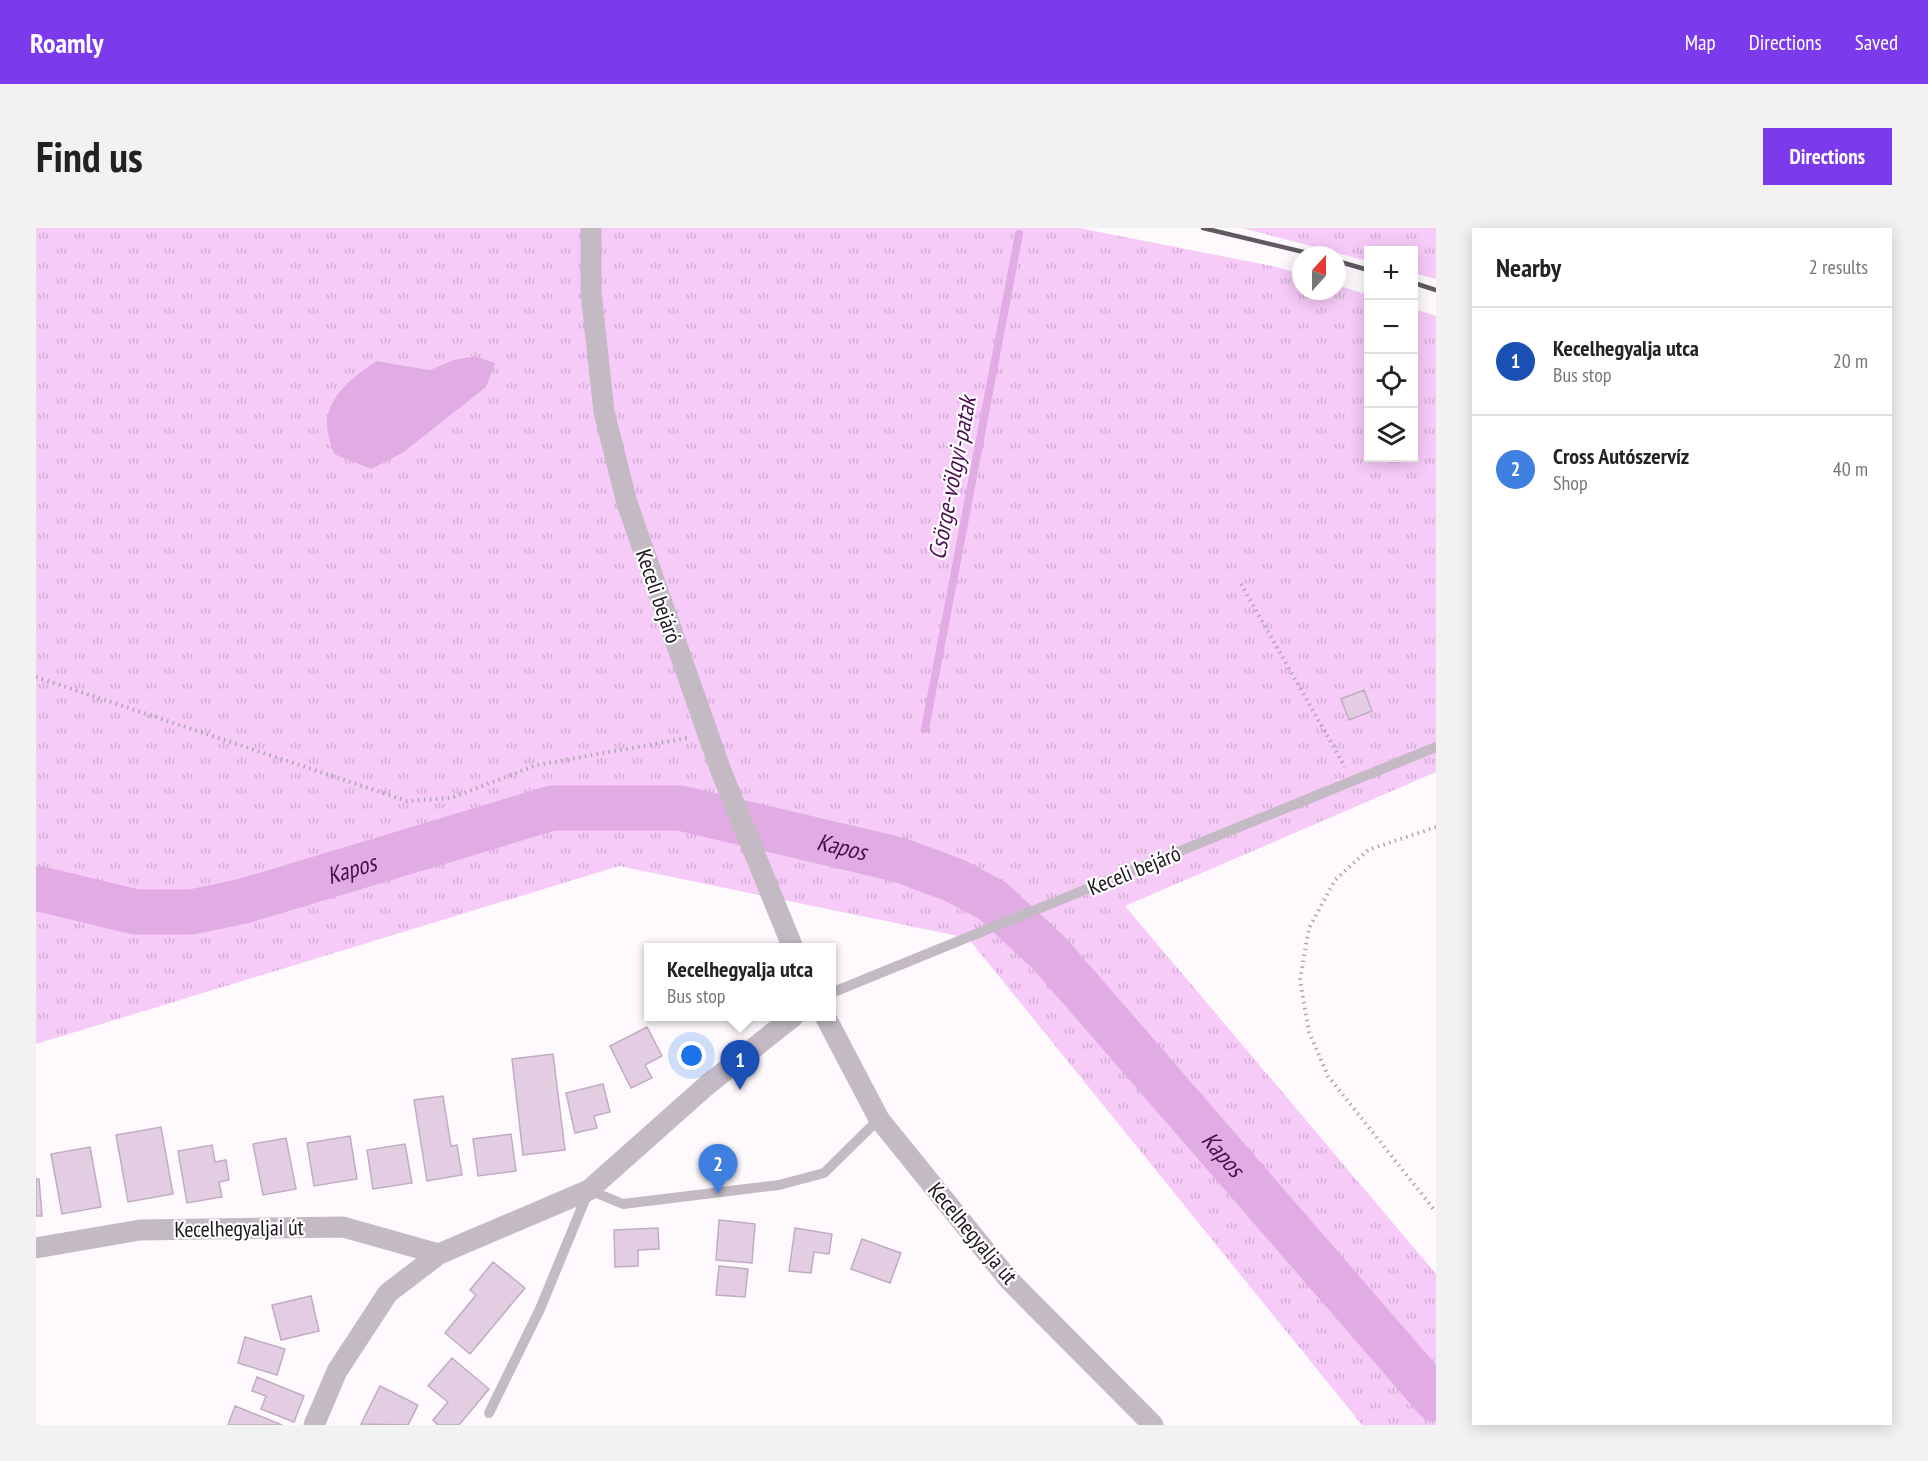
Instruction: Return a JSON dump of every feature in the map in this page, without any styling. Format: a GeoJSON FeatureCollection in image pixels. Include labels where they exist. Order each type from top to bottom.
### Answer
{"type":"FeatureCollection","features":[{"type":"Feature","properties":{"kind":"street","name":"Keceli bejáró"},"geometry":{"type":"LineString","coordinates":[[591,228],[591,292],[604,412],[627,503],[721,771],[756,862],[791,943]]}},
{"type":"Feature","properties":{"kind":"street"},"geometry":{"type":"LineString","coordinates":[[314,1425],[337,1371],[388,1293],[439,1254],[590,1190],[706,1086],[789,1021]]}},
{"type":"Feature","properties":{"kind":"street","name":"Kecelhegyalja út"},"geometry":{"type":"LineString","coordinates":[[827,1021],[879,1119],[1010,1280],[1154,1425]]}},
{"type":"Feature","properties":{"kind":"street","name":"Kecelhegyaljai út"},"geometry":{"type":"LineString","coordinates":[[36,1248],[140,1230],[343,1227],[439,1254]]}},
{"type":"Feature","properties":{"kind":"lane","name":"Keceli bejáró"},"geometry":{"type":"LineString","coordinates":[[836,991],[1436,747]]}},
{"type":"Feature","properties":{"kind":"lane"},"geometry":{"type":"LineString","coordinates":[[489,1413],[540,1309],[590,1190],[623,1204],[779,1185],[824,1173],[879,1119]]}},
{"type":"Feature","properties":{"kind":"path"},"geometry":{"type":"LineString","coordinates":[[1241,584],[1353,781]]}},
{"type":"Feature","properties":{"kind":"path"},"geometry":{"type":"LineString","coordinates":[[36,677],[407,801],[451,798],[537,765],[708,734]]}},
{"type":"Feature","properties":{"kind":"path"},"geometry":{"type":"LineString","coordinates":[[1436,827],[1368,850],[1335,880],[1309,928],[1300,981],[1309,1032],[1328,1076],[1436,1212]]}},
{"type":"Feature","properties":{"kind":"green space"},"geometry":{"type":"Polygon","coordinates":[[[36,228],[1079,228],[1292,271],[1292,300],[1346,300],[1346,288],[1364,294],[1364,462],[1418,462],[1418,310],[1436,316],[1436,772],[1125,906],[1436,1274],[1436,1425],[1362,1425],[968,938],[619,866],[36,1044],[36,228]],[[474,356],[453,360],[430,370],[377,361],[404,452],[457,410],[494,364],[474,356]]]}},
{"type":"Feature","properties":{"kind":"green space"},"geometry":{"type":"Polygon","coordinates":[[[1242,228],[1436,228],[1436,279],[1418,274],[1418,246],[1364,246],[1364,260],[1346,255],[1346,246],[1311,246],[1242,228]]]}},
{"type":"Feature","properties":{"kind":"shaded area"},"geometry":{"type":"Polygon","coordinates":[[[474,356],[495,363],[486,387],[404,452],[371,469],[334,454],[327,427],[331,406],[343,388],[368,367],[377,361],[430,370],[453,360],[474,356]]]}},
{"type":"Feature","properties":{"kind":"building"},"geometry":{"type":"Polygon","coordinates":[[[1364,690],[1372,711],[1349,720],[1341,699],[1364,690]]]}},
{"type":"Feature","properties":{"kind":"building"},"geometry":{"type":"Polygon","coordinates":[[[647,1027],[662,1056],[645,1065],[652,1078],[631,1088],[610,1046],[647,1027]]]}},
{"type":"Feature","properties":{"kind":"building"},"geometry":{"type":"Polygon","coordinates":[[[553,1054],[565,1150],[523,1155],[512,1059],[553,1054]]]}},
{"type":"Feature","properties":{"kind":"building"},"geometry":{"type":"Polygon","coordinates":[[[603,1084],[610,1112],[594,1116],[597,1128],[575,1133],[566,1093],[603,1084]]]}},
{"type":"Feature","properties":{"kind":"building"},"geometry":{"type":"Polygon","coordinates":[[[443,1096],[451,1146],[457,1145],[462,1175],[427,1181],[414,1100],[443,1096]]]}},
{"type":"Feature","properties":{"kind":"building"},"geometry":{"type":"Polygon","coordinates":[[[161,1127],[173,1194],[128,1202],[116,1135],[161,1127]]]}},
{"type":"Feature","properties":{"kind":"building"},"geometry":{"type":"Polygon","coordinates":[[[511,1134],[516,1171],[478,1176],[473,1139],[511,1134]]]}},
{"type":"Feature","properties":{"kind":"building"},"geometry":{"type":"Polygon","coordinates":[[[350,1136],[357,1179],[314,1186],[307,1143],[350,1136]]]}},
{"type":"Feature","properties":{"kind":"building"},"geometry":{"type":"Polygon","coordinates":[[[286,1138],[296,1189],[263,1195],[253,1144],[286,1138]]]}},
{"type":"Feature","properties":{"kind":"building"},"geometry":{"type":"Polygon","coordinates":[[[405,1144],[412,1183],[373,1189],[367,1150],[405,1144]]]}},
{"type":"Feature","properties":{"kind":"building"},"geometry":{"type":"Polygon","coordinates":[[[212,1145],[215,1162],[226,1160],[229,1180],[219,1182],[222,1197],[187,1203],[178,1151],[212,1145]]]}},
{"type":"Feature","properties":{"kind":"building"},"geometry":{"type":"Polygon","coordinates":[[[90,1147],[101,1207],[62,1214],[51,1154],[90,1147]]]}},
{"type":"Feature","properties":{"kind":"building"},"geometry":{"type":"Polygon","coordinates":[[[36,1179],[39,1179],[42,1216],[36,1216],[36,1179]]]}},
{"type":"Feature","properties":{"kind":"building"},"geometry":{"type":"Polygon","coordinates":[[[719,1220],[755,1224],[752,1263],[716,1260],[719,1220]]]}},
{"type":"Feature","properties":{"kind":"building"},"geometry":{"type":"Polygon","coordinates":[[[658,1228],[659,1249],[638,1250],[638,1266],[615,1267],[614,1230],[658,1228]]]}},
{"type":"Feature","properties":{"kind":"building"},"geometry":{"type":"Polygon","coordinates":[[[795,1228],[832,1234],[829,1254],[814,1252],[811,1273],[789,1271],[795,1228]]]}},
{"type":"Feature","properties":{"kind":"building"},"geometry":{"type":"Polygon","coordinates":[[[862,1239],[901,1253],[890,1283],[851,1269],[862,1239]]]}},
{"type":"Feature","properties":{"kind":"building"},"geometry":{"type":"Polygon","coordinates":[[[493,1262],[525,1288],[470,1354],[445,1333],[476,1295],[470,1290],[493,1262]]]}},
{"type":"Feature","properties":{"kind":"building"},"geometry":{"type":"Polygon","coordinates":[[[719,1266],[748,1269],[745,1297],[716,1295],[719,1266]]]}},
{"type":"Feature","properties":{"kind":"building"},"geometry":{"type":"Polygon","coordinates":[[[311,1296],[319,1331],[281,1340],[272,1305],[311,1296]]]}},
{"type":"Feature","properties":{"kind":"building"},"geometry":{"type":"Polygon","coordinates":[[[245,1337],[285,1349],[277,1375],[238,1363],[245,1337]]]}},
{"type":"Feature","properties":{"kind":"building"},"geometry":{"type":"Polygon","coordinates":[[[452,1358],[489,1389],[459,1425],[438,1425],[433,1420],[448,1402],[428,1386],[452,1358]]]}},
{"type":"Feature","properties":{"kind":"building"},"geometry":{"type":"Polygon","coordinates":[[[257,1377],[304,1396],[294,1422],[261,1409],[266,1396],[252,1391],[257,1377]]]}},
{"type":"Feature","properties":{"kind":"building"},"geometry":{"type":"Polygon","coordinates":[[[380,1386],[418,1405],[408,1425],[361,1424],[380,1386]]]}},
{"type":"Feature","properties":{"kind":"building"},"geometry":{"type":"Polygon","coordinates":[[[235,1406],[282,1425],[228,1425],[235,1406]]]}},
{"type":"Feature","properties":{"kind":"waterway","name":"Csörge-völgyi-patak"},"geometry":{"type":"LineString","coordinates":[[925,729],[1019,234]]}},
{"type":"Feature","properties":{"kind":"waterway","name":"Kapos"},"geometry":{"type":"LineString","coordinates":[[36,888],[136,912],[191,912],[244,901],[552,808],[680,808],[900,860],[956,881],[993,901],[1050,954],[1436,1399]]}},
{"type":"Feature","properties":{"kind":"waterway","name":"Csörge-völgyi-patak"},"geometry":{"type":"LineString","coordinates":[[900,860],[902,846]]}},
{"type":"Feature","properties":{"kind":"railway"},"geometry":{"type":"LineString","coordinates":[[1203,228],[1292,249]]}},
{"type":"Feature","properties":{"kind":"railway"},"geometry":{"type":"LineString","coordinates":[[1346,264],[1364,269]]}},
{"type":"Feature","properties":{"kind":"railway"},"geometry":{"type":"LineString","coordinates":[[1418,284],[1436,290]]}},
{"type":"Feature","properties":{"kind":"place","name":"Kecelhegyalja utca"},"geometry":{"type":"Point","coordinates":[740,1090]}},
{"type":"Feature","properties":{"kind":"place","name":"Cross Autószervíz"},"geometry":{"type":"Point","coordinates":[718,1194]}}]}
